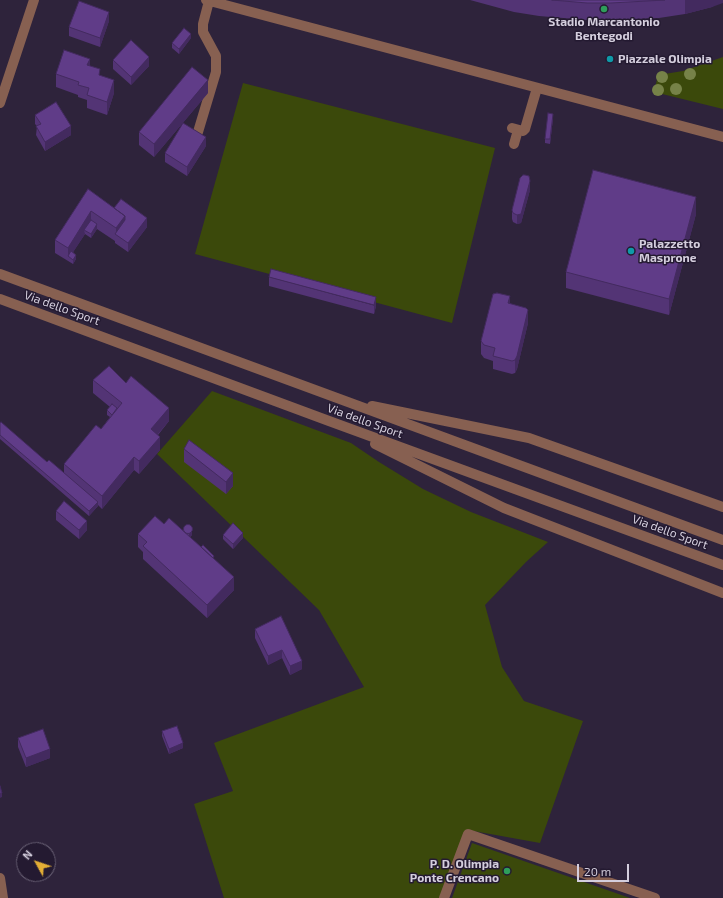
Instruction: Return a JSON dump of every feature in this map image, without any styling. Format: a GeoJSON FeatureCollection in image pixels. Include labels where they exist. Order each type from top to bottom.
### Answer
{"type":"FeatureCollection","features":[{"type":"Feature","properties":{"kind":"street"},"geometry":{"type":"LineString","coordinates":[[0,103],[34,0]]}},
{"type":"Feature","properties":{"kind":"street"},"geometry":{"type":"LineString","coordinates":[[198,132],[216,72],[216,56],[203,32],[207,0],[723,137]]}},
{"type":"Feature","properties":{"kind":"street"},"geometry":{"type":"LineString","coordinates":[[514,144],[515,129],[523,131],[525,128],[537,88]]}},
{"type":"Feature","properties":{"kind":"street","name":"Via dello Sport"},"geometry":{"type":"LineString","coordinates":[[0,274],[723,540]]}},
{"type":"Feature","properties":{"kind":"street","name":"Via dello Sport"},"geometry":{"type":"LineString","coordinates":[[0,299],[723,565]]}},
{"type":"Feature","properties":{"kind":"street"},"geometry":{"type":"LineString","coordinates":[[338,399],[529,438],[723,507]]}},
{"type":"Feature","properties":{"kind":"street"},"geometry":{"type":"LineString","coordinates":[[329,421],[504,508],[723,593]]}},
{"type":"Feature","properties":{"kind":"street"},"geometry":{"type":"LineString","coordinates":[[444,898],[468,834],[655,898]]}},
{"type":"Feature","properties":{"kind":"street"},"geometry":{"type":"LineString","coordinates":[[0,878],[3,898]]}},
{"type":"Feature","properties":{"kind":"green space"},"geometry":{"type":"Polygon","coordinates":[[[723,57],[723,109],[654,92],[658,75],[683,71],[723,57]]]}},
{"type":"Feature","properties":{"kind":"green space"},"geometry":{"type":"Polygon","coordinates":[[[243,83],[495,148],[452,323],[195,254],[243,83]]]}},
{"type":"Feature","properties":{"kind":"green space"},"geometry":{"type":"Polygon","coordinates":[[[212,391],[351,443],[423,489],[471,512],[548,542],[526,562],[485,605],[502,667],[524,701],[583,721],[540,843],[468,830],[440,898],[224,898],[194,804],[233,791],[214,743],[364,687],[319,610],[157,454],[212,391]]]}},
{"type":"Feature","properties":{"kind":"green space","name":"P. D. Olimpia Ponte Crencano"},"geometry":{"type":"Polygon","coordinates":[[[472,843],[630,898],[452,898],[472,843]]]}},
{"type":"Feature","properties":{"kind":"building"},"geometry":{"type":"Polygon","coordinates":[[[552,0],[665,0],[587,3],[552,0]]]}},
{"type":"Feature","properties":{"kind":"building"},"geometry":{"type":"Polygon","coordinates":[[[79,1],[109,12],[100,38],[69,27],[79,1]]]}},
{"type":"Feature","properties":{"kind":"building"},"geometry":{"type":"Polygon","coordinates":[[[184,28],[191,34],[179,49],[172,43],[184,28]]]}},
{"type":"Feature","properties":{"kind":"building"},"geometry":{"type":"Polygon","coordinates":[[[131,40],[149,57],[131,77],[113,60],[131,40]]]}},
{"type":"Feature","properties":{"kind":"building"},"geometry":{"type":"Polygon","coordinates":[[[64,50],[90,59],[87,65],[100,69],[99,75],[114,80],[107,102],[87,95],[89,88],[78,85],[79,82],[56,74],[64,50]]]}},
{"type":"Feature","properties":{"kind":"building"},"geometry":{"type":"Polygon","coordinates":[[[192,67],[208,80],[154,144],[139,132],[192,67]]]}},
{"type":"Feature","properties":{"kind":"building"},"geometry":{"type":"Polygon","coordinates":[[[56,102],[71,126],[45,142],[36,126],[41,124],[35,115],[56,102]]]}},
{"type":"Feature","properties":{"kind":"building"},"geometry":{"type":"Polygon","coordinates":[[[548,113],[553,114],[550,139],[545,139],[548,113]]]}},
{"type":"Feature","properties":{"kind":"building"},"geometry":{"type":"Polygon","coordinates":[[[183,123],[206,137],[187,167],[165,153],[183,123]]]}},
{"type":"Feature","properties":{"kind":"building","name":"Palazzetto Masprone"},"geometry":{"type":"Polygon","coordinates":[[[593,170],[696,197],[669,299],[566,272],[593,170]]]}},
{"type":"Feature","properties":{"kind":"building"},"geometry":{"type":"Polygon","coordinates":[[[523,175],[529,176],[530,181],[521,214],[517,215],[513,213],[512,210],[520,178],[523,175]]]}},
{"type":"Feature","properties":{"kind":"building"},"geometry":{"type":"Polygon","coordinates":[[[88,189],[125,216],[116,228],[91,211],[68,248],[55,240],[88,189]]]}},
{"type":"Feature","properties":{"kind":"building"},"geometry":{"type":"Polygon","coordinates":[[[121,199],[147,218],[128,243],[115,234],[125,220],[125,216],[114,208],[121,199]]]}},
{"type":"Feature","properties":{"kind":"building"},"geometry":{"type":"Polygon","coordinates":[[[91,220],[97,224],[91,234],[84,230],[91,220]]]}},
{"type":"Feature","properties":{"kind":"building"},"geometry":{"type":"Polygon","coordinates":[[[71,251],[76,255],[73,260],[68,256],[71,251]]]}},
{"type":"Feature","properties":{"kind":"building"},"geometry":{"type":"Polygon","coordinates":[[[271,269],[376,297],[374,305],[269,277],[271,269]]]}},
{"type":"Feature","properties":{"kind":"building"},"geometry":{"type":"Polygon","coordinates":[[[497,293],[510,296],[508,303],[526,308],[528,310],[517,356],[515,360],[512,361],[493,356],[495,348],[484,345],[481,341],[493,294],[497,293]]]}},
{"type":"Feature","properties":{"kind":"building"},"geometry":{"type":"Polygon","coordinates":[[[109,366],[126,383],[131,376],[169,408],[151,429],[160,437],[139,461],[134,457],[102,496],[64,464],[96,425],[101,429],[122,403],[93,380],[109,366]]]}},
{"type":"Feature","properties":{"kind":"building"},"geometry":{"type":"Polygon","coordinates":[[[112,404],[117,408],[112,415],[107,410],[112,404]]]}},
{"type":"Feature","properties":{"kind":"building"},"geometry":{"type":"Polygon","coordinates":[[[1,422],[47,462],[49,460],[98,502],[89,511],[0,435],[1,422]]]}},
{"type":"Feature","properties":{"kind":"building"},"geometry":{"type":"Polygon","coordinates":[[[189,440],[233,473],[226,482],[184,449],[189,440]]]}},
{"type":"Feature","properties":{"kind":"building"},"geometry":{"type":"Polygon","coordinates":[[[64,501],[87,521],[79,530],[56,511],[64,501]]]}},
{"type":"Feature","properties":{"kind":"building"},"geometry":{"type":"Polygon","coordinates":[[[155,516],[164,524],[169,518],[234,577],[207,605],[143,546],[147,542],[138,534],[155,516]]]}},
{"type":"Feature","properties":{"kind":"building"},"geometry":{"type":"Polygon","coordinates":[[[233,523],[243,533],[233,544],[223,535],[233,523]]]}},
{"type":"Feature","properties":{"kind":"building"},"geometry":{"type":"Polygon","coordinates":[[[186,525],[190,525],[192,529],[190,533],[186,533],[184,531],[184,527],[186,525]]]}},
{"type":"Feature","properties":{"kind":"building"},"geometry":{"type":"Polygon","coordinates":[[[203,545],[214,556],[213,558],[201,547],[203,545]]]}},
{"type":"Feature","properties":{"kind":"building"},"geometry":{"type":"Polygon","coordinates":[[[281,616],[302,661],[290,666],[282,650],[268,656],[255,629],[281,616]]]}},
{"type":"Feature","properties":{"kind":"building"},"geometry":{"type":"Polygon","coordinates":[[[177,726],[183,743],[169,749],[162,731],[177,726]]]}},
{"type":"Feature","properties":{"kind":"building"},"geometry":{"type":"Polygon","coordinates":[[[43,729],[50,749],[26,758],[18,738],[43,729]]]}},
{"type":"Feature","properties":{"kind":"place","name":"Stadio Marcantonio Bentegodi"},"geometry":{"type":"Point","coordinates":[604,9]}},
{"type":"Feature","properties":{"kind":"place","name":"Piazzale Olimpia"},"geometry":{"type":"Point","coordinates":[610,59]}},
{"type":"Feature","properties":{"kind":"place","name":"Palazzetto Masprone"},"geometry":{"type":"Point","coordinates":[631,251]}},
{"type":"Feature","properties":{"kind":"place","name":"P. D. Olimpia Ponte Crencano"},"geometry":{"type":"Point","coordinates":[507,871]}}]}
